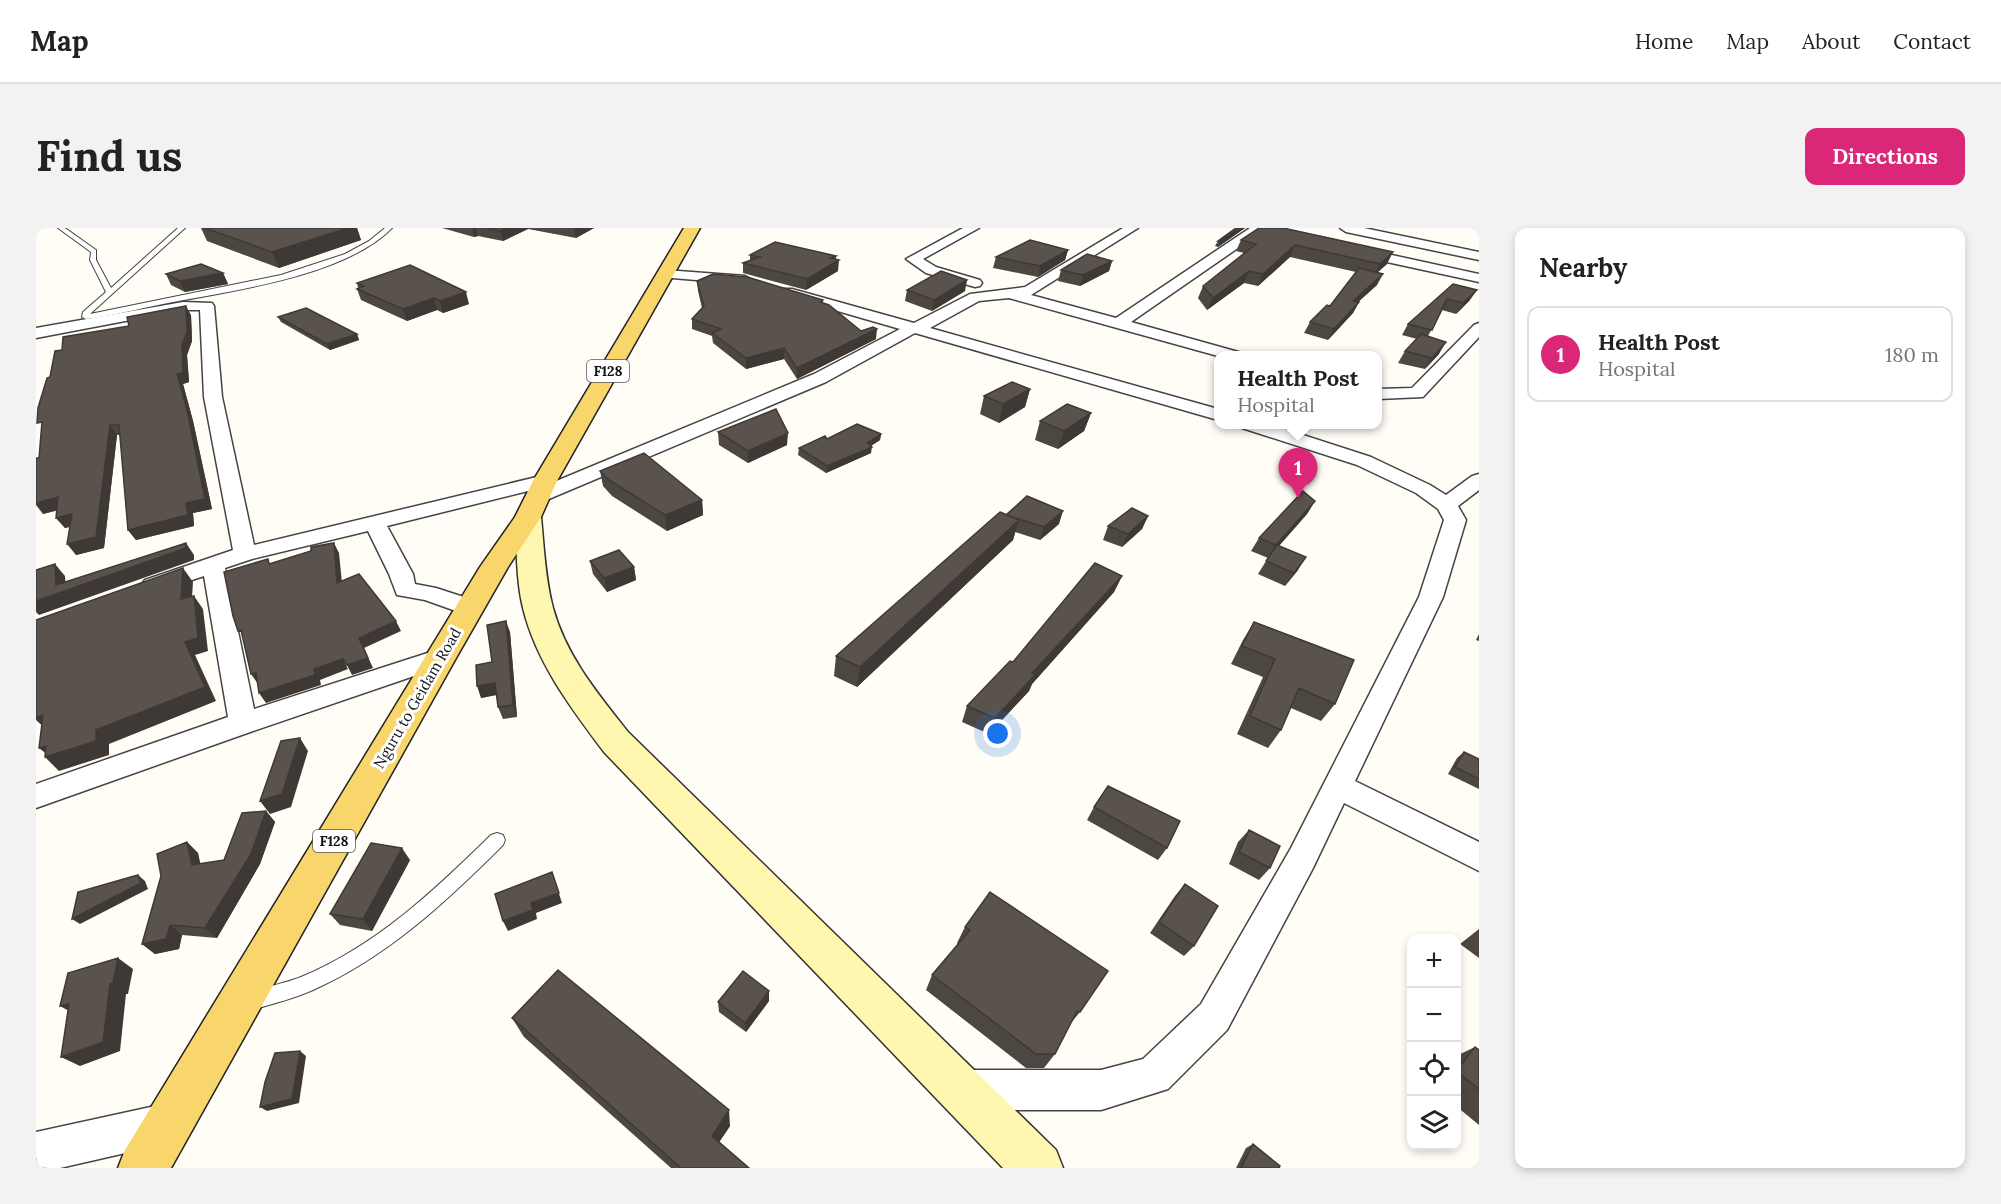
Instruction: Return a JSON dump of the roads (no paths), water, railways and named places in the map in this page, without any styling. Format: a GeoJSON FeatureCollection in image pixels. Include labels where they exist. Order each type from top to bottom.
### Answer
{"type":"FeatureCollection","features":[{"type":"Feature","properties":{"kind":"main road","name":"Nguru to Geidam Road"},"geometry":{"type":"LineString","coordinates":[[143,1168],[440,658],[541,491],[692,228]]}},
{"type":"Feature","properties":{"kind":"main road"},"geometry":{"type":"LineString","coordinates":[[541,491],[538,608],[553,648],[585,701],[616,742],[1038,1168]]}},
{"type":"Feature","properties":{"kind":"street"},"geometry":{"type":"LineString","coordinates":[[973,228],[913,259],[931,270],[1218,351]]}},
{"type":"Feature","properties":{"kind":"street"},"geometry":{"type":"LineString","coordinates":[[136,592],[213,563],[245,554],[374,521],[541,491],[596,471],[748,410],[809,382],[912,329],[929,323],[975,297],[1014,295],[1029,291],[1132,228]]}},
{"type":"Feature","properties":{"kind":"street"},"geometry":{"type":"LineString","coordinates":[[1346,228],[1479,256]]}},
{"type":"Feature","properties":{"kind":"street"},"geometry":{"type":"LineString","coordinates":[[1119,324],[1259,230]]}},
{"type":"Feature","properties":{"kind":"street"},"geometry":{"type":"LineString","coordinates":[[1339,247],[1479,278]]}},
{"type":"Feature","properties":{"kind":"street"},"geometry":{"type":"LineString","coordinates":[[665,274],[736,279],[766,285],[912,329],[1162,396],[1214,414]]}},
{"type":"Feature","properties":{"kind":"street"},"geometry":{"type":"LineString","coordinates":[[36,334],[183,306],[207,306],[213,397],[245,554]]}},
{"type":"Feature","properties":{"kind":"street"},"geometry":{"type":"LineString","coordinates":[[1382,394],[1417,393],[1479,328]]}},
{"type":"Feature","properties":{"kind":"street"},"geometry":{"type":"LineString","coordinates":[[961,1090],[1101,1090],[1154,1075],[1214,1017],[1302,858],[1431,597],[1455,520],[1447,505],[1423,489],[1364,461],[1265,429]]}},
{"type":"Feature","properties":{"kind":"street"},"geometry":{"type":"LineString","coordinates":[[541,491],[596,471]]}},
{"type":"Feature","properties":{"kind":"street"},"geometry":{"type":"LineString","coordinates":[[1447,505],[1479,480]]}},
{"type":"Feature","properties":{"kind":"street"},"geometry":{"type":"LineString","coordinates":[[374,521],[401,574],[405,590],[428,593],[470,608]]}},
{"type":"Feature","properties":{"kind":"street"},"geometry":{"type":"LineString","coordinates":[[213,563],[243,723]]}},
{"type":"Feature","properties":{"kind":"street"},"geometry":{"type":"LineString","coordinates":[[36,796],[243,723],[440,658]]}},
{"type":"Feature","properties":{"kind":"street"},"geometry":{"type":"LineString","coordinates":[[1338,786],[1479,857]]}},
{"type":"Feature","properties":{"kind":"street"},"geometry":{"type":"LineString","coordinates":[[36,1153],[169,1123]]}},
{"type":"Feature","properties":{"kind":"lane"},"geometry":{"type":"LineString","coordinates":[[61,228],[94,250],[93,260],[110,292]]}},
{"type":"Feature","properties":{"kind":"lane"},"geometry":{"type":"LineString","coordinates":[[182,228],[86,314],[86,317],[231,290],[310,267],[356,250],[372,242],[389,228]]}},
{"type":"Feature","properties":{"kind":"lane"},"geometry":{"type":"LineString","coordinates":[[239,1005],[308,983],[371,950],[435,902],[497,840]]}},
{"type":"Feature","properties":{"kind":"place","name":"Health Post"},"geometry":{"type":"Point","coordinates":[1298,498]}}]}
